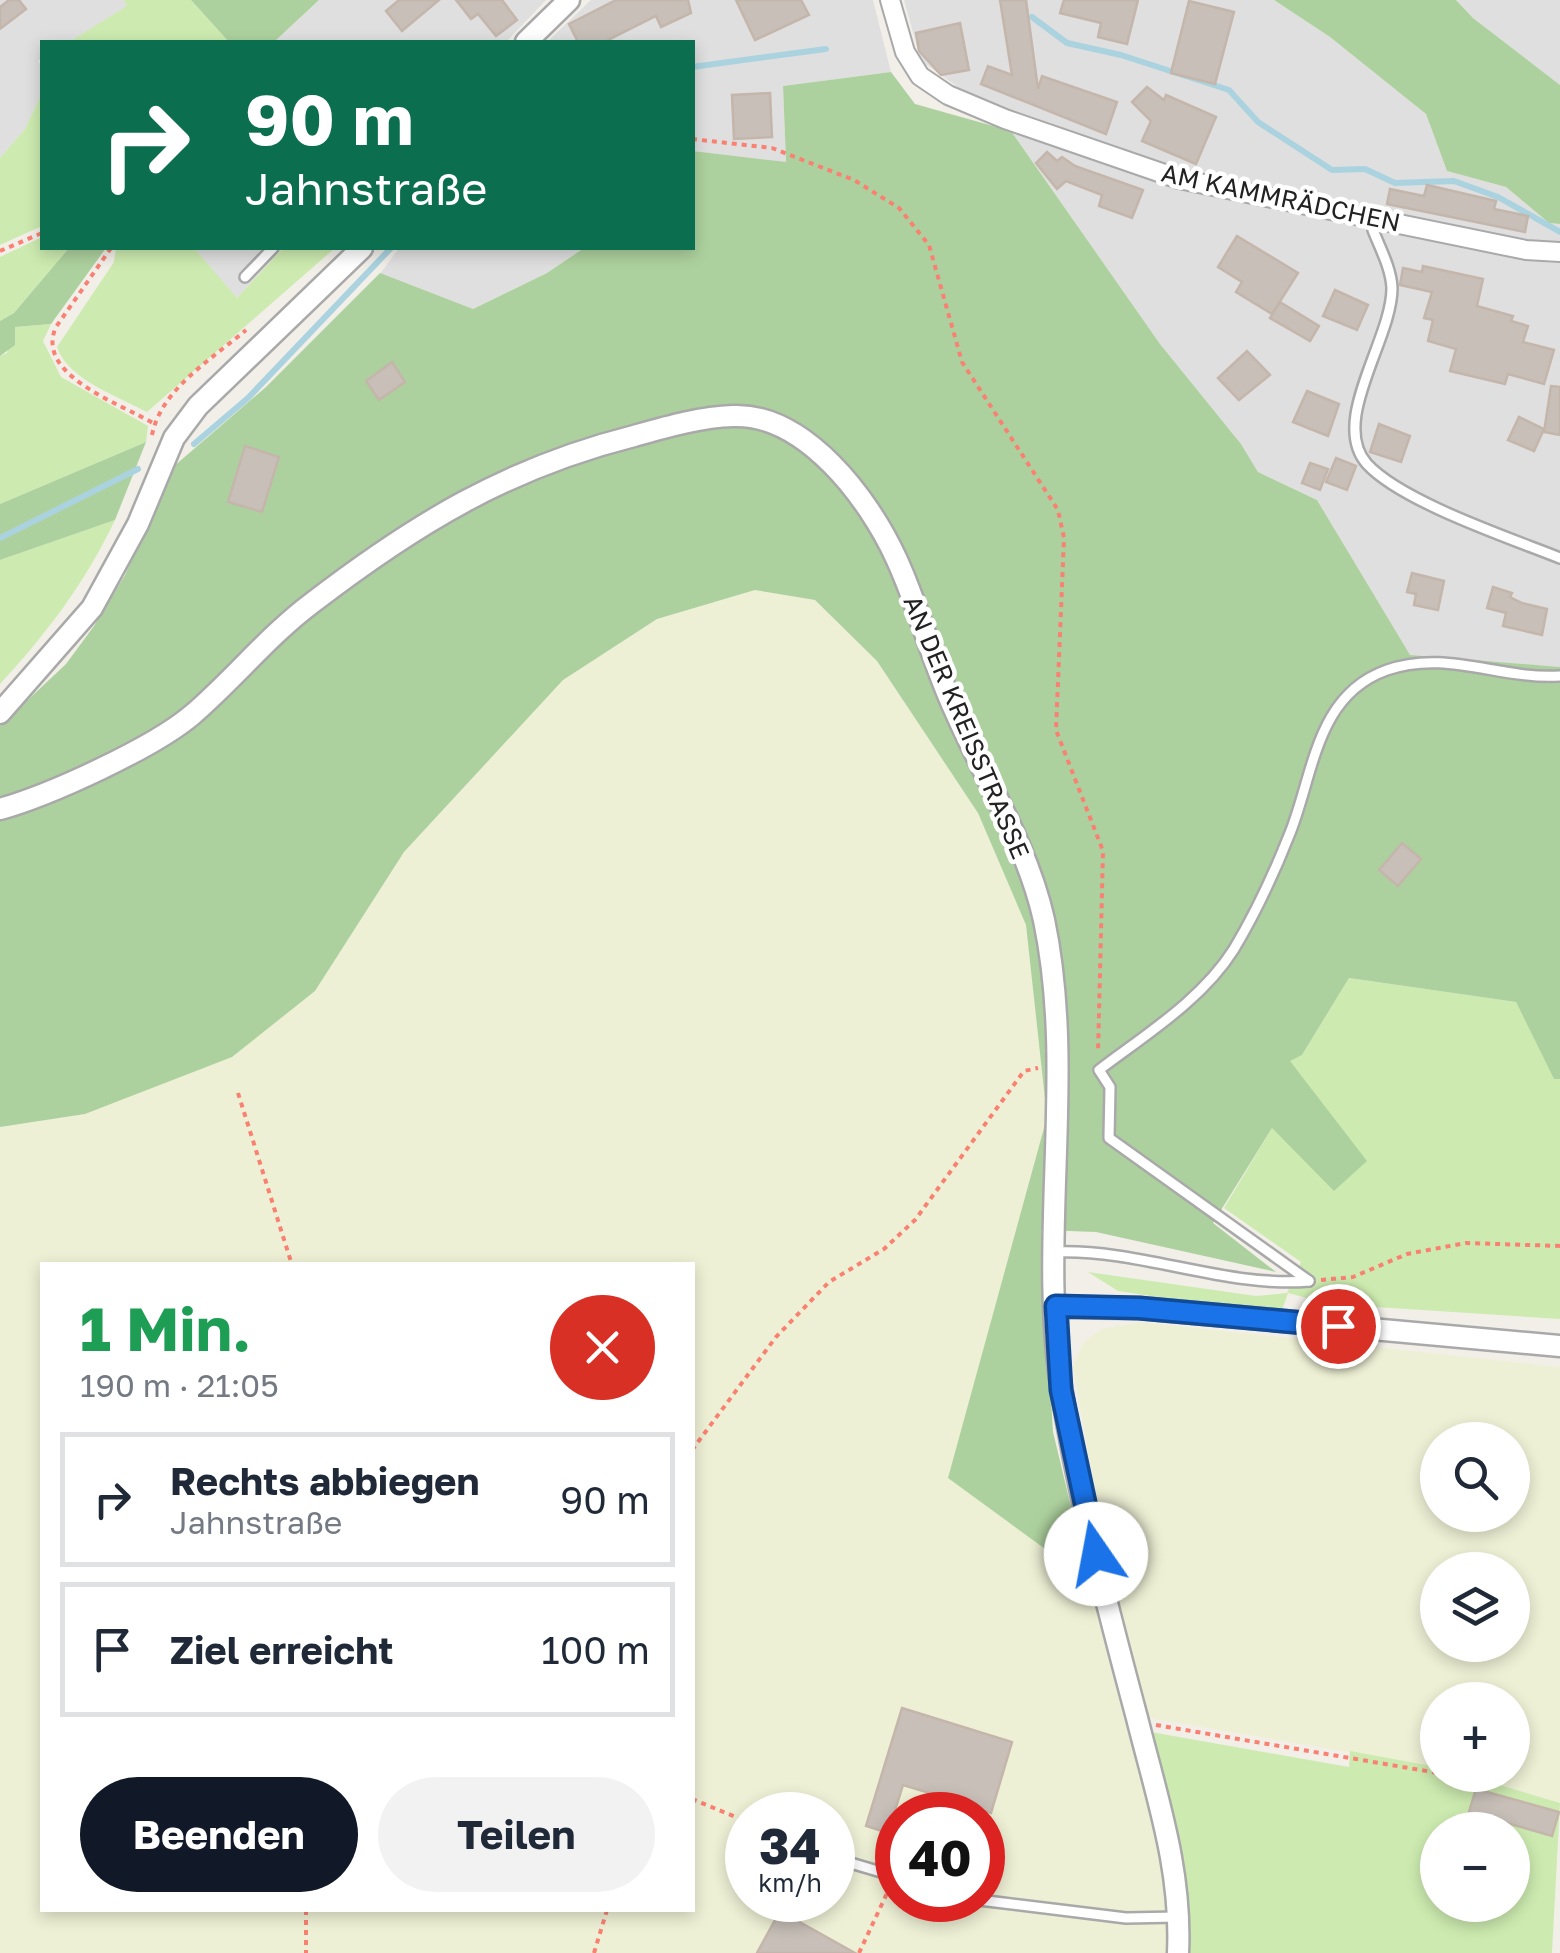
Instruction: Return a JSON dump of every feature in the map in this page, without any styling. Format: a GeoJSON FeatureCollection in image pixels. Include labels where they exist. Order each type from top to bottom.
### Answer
{"type":"FeatureCollection","features":[{"type":"Feature","properties":{"kind":"street"},"geometry":{"type":"LineString","coordinates":[[528,40],[568,0]]}},
{"type":"Feature","properties":{"kind":"street","name":"AM KAMMRÄDCHEN"},"geometry":{"type":"LineString","coordinates":[[890,0],[905,52],[920,76],[948,95],[1179,179],[1526,250],[1560,252]]}},
{"type":"Feature","properties":{"kind":"street"},"geometry":{"type":"LineString","coordinates":[[0,713],[92,608],[132,537],[174,438],[198,406],[360,250]]}},
{"type":"Feature","properties":{"kind":"street","name":"AN DER KREISSTRASSE"},"geometry":{"type":"LineString","coordinates":[[0,808],[111,761],[187,720],[312,603],[497,481],[577,450],[715,417],[758,417],[790,430],[829,464],[896,556],[951,703],[1025,860],[1044,918],[1057,1064],[1056,1306],[1061,1390],[1139,1728],[1168,1826],[1180,1916],[1178,1953]]}},
{"type":"Feature","properties":{"kind":"street"},"geometry":{"type":"LineString","coordinates":[[1056,1306],[1139,1308],[1560,1346]]}},
{"type":"Feature","properties":{"kind":"lane"},"geometry":{"type":"LineString","coordinates":[[1374,217],[1373,230],[1392,288],[1382,338],[1352,420],[1366,463],[1408,492],[1560,558]]}},
{"type":"Feature","properties":{"kind":"lane"},"geometry":{"type":"LineString","coordinates":[[245,277],[271,250]]}},
{"type":"Feature","properties":{"kind":"lane"},"geometry":{"type":"LineString","coordinates":[[1309,1280],[1110,1138],[1110,1087],[1098,1070],[1180,1009],[1232,951],[1291,832],[1322,726],[1342,703],[1383,671],[1412,664],[1456,662],[1560,676]]}},
{"type":"Feature","properties":{"kind":"lane"},"geometry":{"type":"LineString","coordinates":[[1056,1252],[1090,1251],[1274,1284],[1309,1280]]}},
{"type":"Feature","properties":{"kind":"lane"},"geometry":{"type":"LineString","coordinates":[[1005,1905],[1126,1918],[1180,1916]]}},
{"type":"Feature","properties":{"kind":"path"},"geometry":{"type":"LineString","coordinates":[[695,138],[772,148],[854,180],[899,208],[929,245],[962,362],[1058,510],[1064,538],[1056,730],[1104,850],[1098,1070]]}},
{"type":"Feature","properties":{"kind":"path"},"geometry":{"type":"LineString","coordinates":[[0,251],[40,234]]}},
{"type":"Feature","properties":{"kind":"path"},"geometry":{"type":"LineString","coordinates":[[110,250],[56,327],[50,340],[52,356],[78,380],[154,424],[152,438]]}},
{"type":"Feature","properties":{"kind":"path"},"geometry":{"type":"LineString","coordinates":[[695,1446],[776,1337],[829,1282],[884,1249],[915,1220],[1024,1071],[1057,1064]]}},
{"type":"Feature","properties":{"kind":"path"},"geometry":{"type":"LineString","coordinates":[[238,1093],[291,1262]]}},
{"type":"Feature","properties":{"kind":"path"},"geometry":{"type":"LineString","coordinates":[[1309,1280],[1353,1277],[1407,1254],[1466,1243],[1560,1246]]}},
{"type":"Feature","properties":{"kind":"path"},"geometry":{"type":"LineString","coordinates":[[1139,1728],[1148,1724],[1420,1769]]}},
{"type":"Feature","properties":{"kind":"path"},"geometry":{"type":"LineString","coordinates":[[695,1799],[725,1812]]}},
{"type":"Feature","properties":{"kind":"path"},"geometry":{"type":"LineString","coordinates":[[306,1912],[306,1953]]}},
{"type":"Feature","properties":{"kind":"path"},"geometry":{"type":"LineString","coordinates":[[594,1953],[606,1912]]}},
{"type":"Feature","properties":{"kind":"path"},"geometry":{"type":"LineString","coordinates":[[859,1953],[875,1920]]}},
{"type":"Feature","properties":{"kind":"shaded area"},"geometry":{"type":"Polygon","coordinates":[[[0,0],[124,0],[128,6],[72,40],[40,40],[40,97],[25,129],[0,158],[0,0]]]}},
{"type":"Feature","properties":{"kind":"shaded area"},"geometry":{"type":"Polygon","coordinates":[[[319,0],[546,0],[508,40],[276,40],[319,0]]]}},
{"type":"Feature","properties":{"kind":"shaded area"},"geometry":{"type":"Polygon","coordinates":[[[591,0],[873,0],[891,72],[783,86],[786,163],[695,151],[695,40],[549,40],[591,0]]]}},
{"type":"Feature","properties":{"kind":"shaded area"},"geometry":{"type":"Polygon","coordinates":[[[904,0],[1274,0],[1330,37],[1426,114],[1447,171],[1506,187],[1549,223],[1560,224],[1560,667],[1410,656],[1317,500],[1258,472],[1241,444],[1160,344],[1011,131],[1017,111],[975,99],[921,61],[904,0]]]}},
{"type":"Feature","properties":{"kind":"shaded area"},"geometry":{"type":"Polygon","coordinates":[[[1456,0],[1560,0],[1560,85],[1473,18],[1456,0]]]}},
{"type":"Feature","properties":{"kind":"shaded area"},"geometry":{"type":"Polygon","coordinates":[[[196,250],[279,252],[236,299],[196,250]]]}},
{"type":"Feature","properties":{"kind":"shaded area"},"geometry":{"type":"Polygon","coordinates":[[[398,250],[581,250],[547,273],[473,309],[380,274],[398,250]]]}},
{"type":"Feature","properties":{"kind":"green space"},"geometry":{"type":"Polygon","coordinates":[[[124,0],[191,0],[227,40],[72,40],[127,6],[124,0]]]}},
{"type":"Feature","properties":{"kind":"green space"},"geometry":{"type":"Polygon","coordinates":[[[191,0],[319,0],[276,40],[227,40],[191,0]]]}},
{"type":"Feature","properties":{"kind":"green space"},"geometry":{"type":"Polygon","coordinates":[[[1274,0],[1456,0],[1473,18],[1560,85],[1560,224],[1549,223],[1506,187],[1447,171],[1426,114],[1330,37],[1274,0]]]}},
{"type":"Feature","properties":{"kind":"green space"},"geometry":{"type":"Polygon","coordinates":[[[891,72],[915,104],[1011,131],[1160,344],[1241,444],[1258,472],[1317,500],[1410,655],[1560,667],[1560,1079],[1554,1079],[1516,1002],[1349,978],[1302,1055],[1290,1061],[1367,1161],[1334,1191],[1272,1128],[1213,1223],[1276,1272],[1096,1232],[1041,1230],[1053,1432],[1089,1581],[948,1478],[1047,1117],[1026,925],[978,813],[877,661],[815,600],[755,590],[657,619],[563,680],[404,852],[315,991],[232,1057],[85,1114],[0,1127],[0,726],[66,664],[94,626],[125,575],[173,467],[266,387],[380,273],[473,309],[547,273],[581,250],[695,250],[695,151],[786,162],[783,86],[891,72]]]}},
{"type":"Feature","properties":{"kind":"green space"},"geometry":{"type":"Polygon","coordinates":[[[40,97],[40,227],[0,245],[0,158],[25,129],[40,97]]]}},
{"type":"Feature","properties":{"kind":"green space"},"geometry":{"type":"Polygon","coordinates":[[[40,238],[40,250],[67,250],[14,313],[0,321],[0,257],[40,238]]]}},
{"type":"Feature","properties":{"kind":"green space"},"geometry":{"type":"Polygon","coordinates":[[[67,250],[105,250],[51,324],[15,327],[15,345],[0,356],[0,321],[14,313],[67,250]]]}},
{"type":"Feature","properties":{"kind":"green space"},"geometry":{"type":"Polygon","coordinates":[[[116,250],[196,250],[237,298],[281,250],[333,250],[147,412],[82,378],[57,347],[114,262],[116,250]]]}},
{"type":"Feature","properties":{"kind":"green space"},"geometry":{"type":"Polygon","coordinates":[[[51,324],[43,341],[61,377],[148,426],[146,442],[0,504],[0,356],[7,353],[15,327],[51,324]]]}},
{"type":"Feature","properties":{"kind":"green space"},"geometry":{"type":"Polygon","coordinates":[[[146,442],[115,520],[0,560],[0,504],[146,442]]]}},
{"type":"Feature","properties":{"kind":"green space"},"geometry":{"type":"Polygon","coordinates":[[[115,520],[64,607],[0,684],[0,560],[115,520]]]}},
{"type":"Feature","properties":{"kind":"green space"},"geometry":{"type":"Polygon","coordinates":[[[755,590],[815,600],[877,661],[978,813],[1026,925],[1047,1116],[949,1478],[1089,1581],[1170,1884],[1168,1953],[0,1953],[0,1127],[85,1114],[315,991],[404,852],[563,680],[657,619],[755,590]]]}},
{"type":"Feature","properties":{"kind":"green space"},"geometry":{"type":"Polygon","coordinates":[[[1349,978],[1516,1002],[1554,1078],[1560,1079],[1560,1319],[1329,1304],[1288,1293],[1280,1316],[1118,1291],[1088,1272],[1256,1296],[1287,1293],[1301,1262],[1224,1208],[1272,1128],[1290,1060],[1302,1055],[1349,978]]]}},
{"type":"Feature","properties":{"kind":"green space"},"geometry":{"type":"Polygon","coordinates":[[[1140,1322],[1560,1367],[1560,1803],[1523,1792],[1530,1792],[1530,1682],[1420,1682],[1420,1764],[1148,1718],[1108,1566],[1073,1366],[1083,1343],[1102,1329],[1140,1322]]]}},
{"type":"Feature","properties":{"kind":"green space"},"geometry":{"type":"Polygon","coordinates":[[[1151,1732],[1349,1767],[1350,1751],[1420,1764],[1420,1792],[1523,1792],[1560,1803],[1552,1953],[1186,1953],[1186,1894],[1174,1815],[1151,1732]]]}},
{"type":"Feature","properties":{"kind":"building"},"geometry":{"type":"Polygon","coordinates":[[[9,0],[19,0],[26,9],[0,29],[0,7],[9,0]]]}},
{"type":"Feature","properties":{"kind":"building"},"geometry":{"type":"Polygon","coordinates":[[[399,0],[439,0],[402,31],[386,11],[399,0]]]}},
{"type":"Feature","properties":{"kind":"building"},"geometry":{"type":"Polygon","coordinates":[[[456,0],[502,0],[517,20],[496,36],[478,14],[471,19],[456,0]]]}},
{"type":"Feature","properties":{"kind":"building"},"geometry":{"type":"Polygon","coordinates":[[[616,0],[688,0],[691,13],[661,27],[656,16],[608,40],[577,40],[569,24],[616,0]]]}},
{"type":"Feature","properties":{"kind":"building"},"geometry":{"type":"Polygon","coordinates":[[[736,0],[801,0],[809,15],[755,40],[736,0]]]}},
{"type":"Feature","properties":{"kind":"building"},"geometry":{"type":"Polygon","coordinates":[[[1000,0],[1026,0],[1038,89],[1042,76],[1117,102],[1106,134],[981,84],[988,66],[1012,75],[1000,0]]]}},
{"type":"Feature","properties":{"kind":"building"},"geometry":{"type":"Polygon","coordinates":[[[1064,0],[1138,0],[1127,44],[1098,37],[1101,23],[1060,13],[1064,0]]]}},
{"type":"Feature","properties":{"kind":"building"},"geometry":{"type":"Polygon","coordinates":[[[1189,1],[1234,12],[1215,84],[1171,73],[1189,1]]]}},
{"type":"Feature","properties":{"kind":"building"},"geometry":{"type":"Polygon","coordinates":[[[960,23],[969,70],[941,75],[919,51],[916,33],[960,23]]]}},
{"type":"Feature","properties":{"kind":"building"},"geometry":{"type":"Polygon","coordinates":[[[1147,87],[1164,100],[1166,95],[1216,117],[1196,164],[1142,141],[1151,121],[1132,102],[1147,87]]]}},
{"type":"Feature","properties":{"kind":"building"},"geometry":{"type":"Polygon","coordinates":[[[770,93],[772,137],[734,139],[732,95],[770,93]]]}},
{"type":"Feature","properties":{"kind":"building"},"geometry":{"type":"Polygon","coordinates":[[[1047,152],[1057,161],[1062,157],[1075,166],[1143,190],[1132,218],[1099,206],[1102,195],[1066,181],[1057,189],[1036,163],[1047,152]]]}},
{"type":"Feature","properties":{"kind":"building"},"geometry":{"type":"Polygon","coordinates":[[[1427,185],[1496,201],[1494,209],[1528,216],[1525,232],[1387,204],[1390,189],[1424,196],[1427,185]]]}},
{"type":"Feature","properties":{"kind":"building"},"geometry":{"type":"Polygon","coordinates":[[[1237,236],[1298,273],[1272,314],[1236,292],[1242,282],[1218,267],[1237,236]]]}},
{"type":"Feature","properties":{"kind":"building"},"geometry":{"type":"Polygon","coordinates":[[[1423,266],[1483,279],[1477,306],[1513,316],[1511,321],[1528,326],[1523,342],[1554,350],[1544,384],[1508,374],[1505,384],[1450,371],[1456,349],[1428,341],[1433,320],[1424,318],[1432,292],[1400,285],[1403,268],[1422,272],[1423,266]]]}},
{"type":"Feature","properties":{"kind":"building"},"geometry":{"type":"Polygon","coordinates":[[[1335,290],[1368,305],[1357,330],[1323,316],[1335,290]]]}},
{"type":"Feature","properties":{"kind":"building"},"geometry":{"type":"Polygon","coordinates":[[[1280,302],[1319,326],[1310,341],[1270,318],[1280,302]]]}},
{"type":"Feature","properties":{"kind":"building"},"geometry":{"type":"Polygon","coordinates":[[[1247,351],[1270,375],[1239,400],[1218,378],[1247,351]]]}},
{"type":"Feature","properties":{"kind":"building"},"geometry":{"type":"Polygon","coordinates":[[[392,362],[405,382],[379,400],[366,381],[392,362]]]}},
{"type":"Feature","properties":{"kind":"building"},"geometry":{"type":"Polygon","coordinates":[[[1551,386],[1560,387],[1560,435],[1544,432],[1551,386]]]}},
{"type":"Feature","properties":{"kind":"building"},"geometry":{"type":"Polygon","coordinates":[[[1307,391],[1339,404],[1328,436],[1293,422],[1307,391]]]}},
{"type":"Feature","properties":{"kind":"building"},"geometry":{"type":"Polygon","coordinates":[[[1519,417],[1544,429],[1534,451],[1508,440],[1519,417]]]}},
{"type":"Feature","properties":{"kind":"building"},"geometry":{"type":"Polygon","coordinates":[[[1379,424],[1410,436],[1401,462],[1370,452],[1379,424]]]}},
{"type":"Feature","properties":{"kind":"building"},"geometry":{"type":"Polygon","coordinates":[[[245,446],[279,457],[262,512],[228,502],[245,446]]]}},
{"type":"Feature","properties":{"kind":"building"},"geometry":{"type":"Polygon","coordinates":[[[1336,458],[1356,466],[1347,490],[1326,482],[1336,458]]]}},
{"type":"Feature","properties":{"kind":"building"},"geometry":{"type":"Polygon","coordinates":[[[1310,463],[1328,469],[1320,490],[1302,483],[1310,463]]]}},
{"type":"Feature","properties":{"kind":"building"},"geometry":{"type":"Polygon","coordinates":[[[1412,573],[1444,581],[1438,610],[1414,605],[1416,594],[1407,592],[1412,573]]]}},
{"type":"Feature","properties":{"kind":"building"},"geometry":{"type":"Polygon","coordinates":[[[1493,587],[1512,593],[1510,597],[1522,603],[1547,609],[1542,635],[1503,626],[1506,613],[1487,608],[1493,587]]]}},
{"type":"Feature","properties":{"kind":"building"},"geometry":{"type":"Polygon","coordinates":[[[1402,843],[1421,859],[1398,886],[1379,870],[1402,843]]]}},
{"type":"Feature","properties":{"kind":"building"},"geometry":{"type":"Polygon","coordinates":[[[902,1708],[1012,1742],[997,1792],[926,1792],[903,1785],[901,1792],[876,1792],[902,1708]]]}},
{"type":"Feature","properties":{"kind":"building"},"geometry":{"type":"Polygon","coordinates":[[[1475,1792],[1487,1792],[1559,1812],[1552,1836],[1530,1830],[1530,1812],[1469,1812],[1475,1792]]]}},
{"type":"Feature","properties":{"kind":"building"},"geometry":{"type":"Polygon","coordinates":[[[875,1796],[875,1829],[866,1826],[875,1796]]]}},
{"type":"Feature","properties":{"kind":"building"},"geometry":{"type":"Polygon","coordinates":[[[774,1922],[800,1922],[855,1953],[757,1953],[774,1922]]]}},
{"type":"Feature","properties":{"kind":"waterway"},"geometry":{"type":"LineString","coordinates":[[1032,17],[1067,43],[1121,55],[1229,90],[1258,122],[1332,170],[1365,169],[1395,183],[1454,181],[1498,197],[1560,232]]}},
{"type":"Feature","properties":{"kind":"waterway"},"geometry":{"type":"LineString","coordinates":[[695,67],[826,49]]}},
{"type":"Feature","properties":{"kind":"waterway"},"geometry":{"type":"LineString","coordinates":[[194,444],[248,398],[389,250]]}},
{"type":"Feature","properties":{"kind":"waterway"},"geometry":{"type":"LineString","coordinates":[[0,538],[138,469]]}},
{"type":"Feature","properties":{"kind":"route"},"geometry":{"type":"LineString","coordinates":[[1096,1554],[1061,1390],[1056,1306],[1139,1308],[1338,1326]]}}]}
